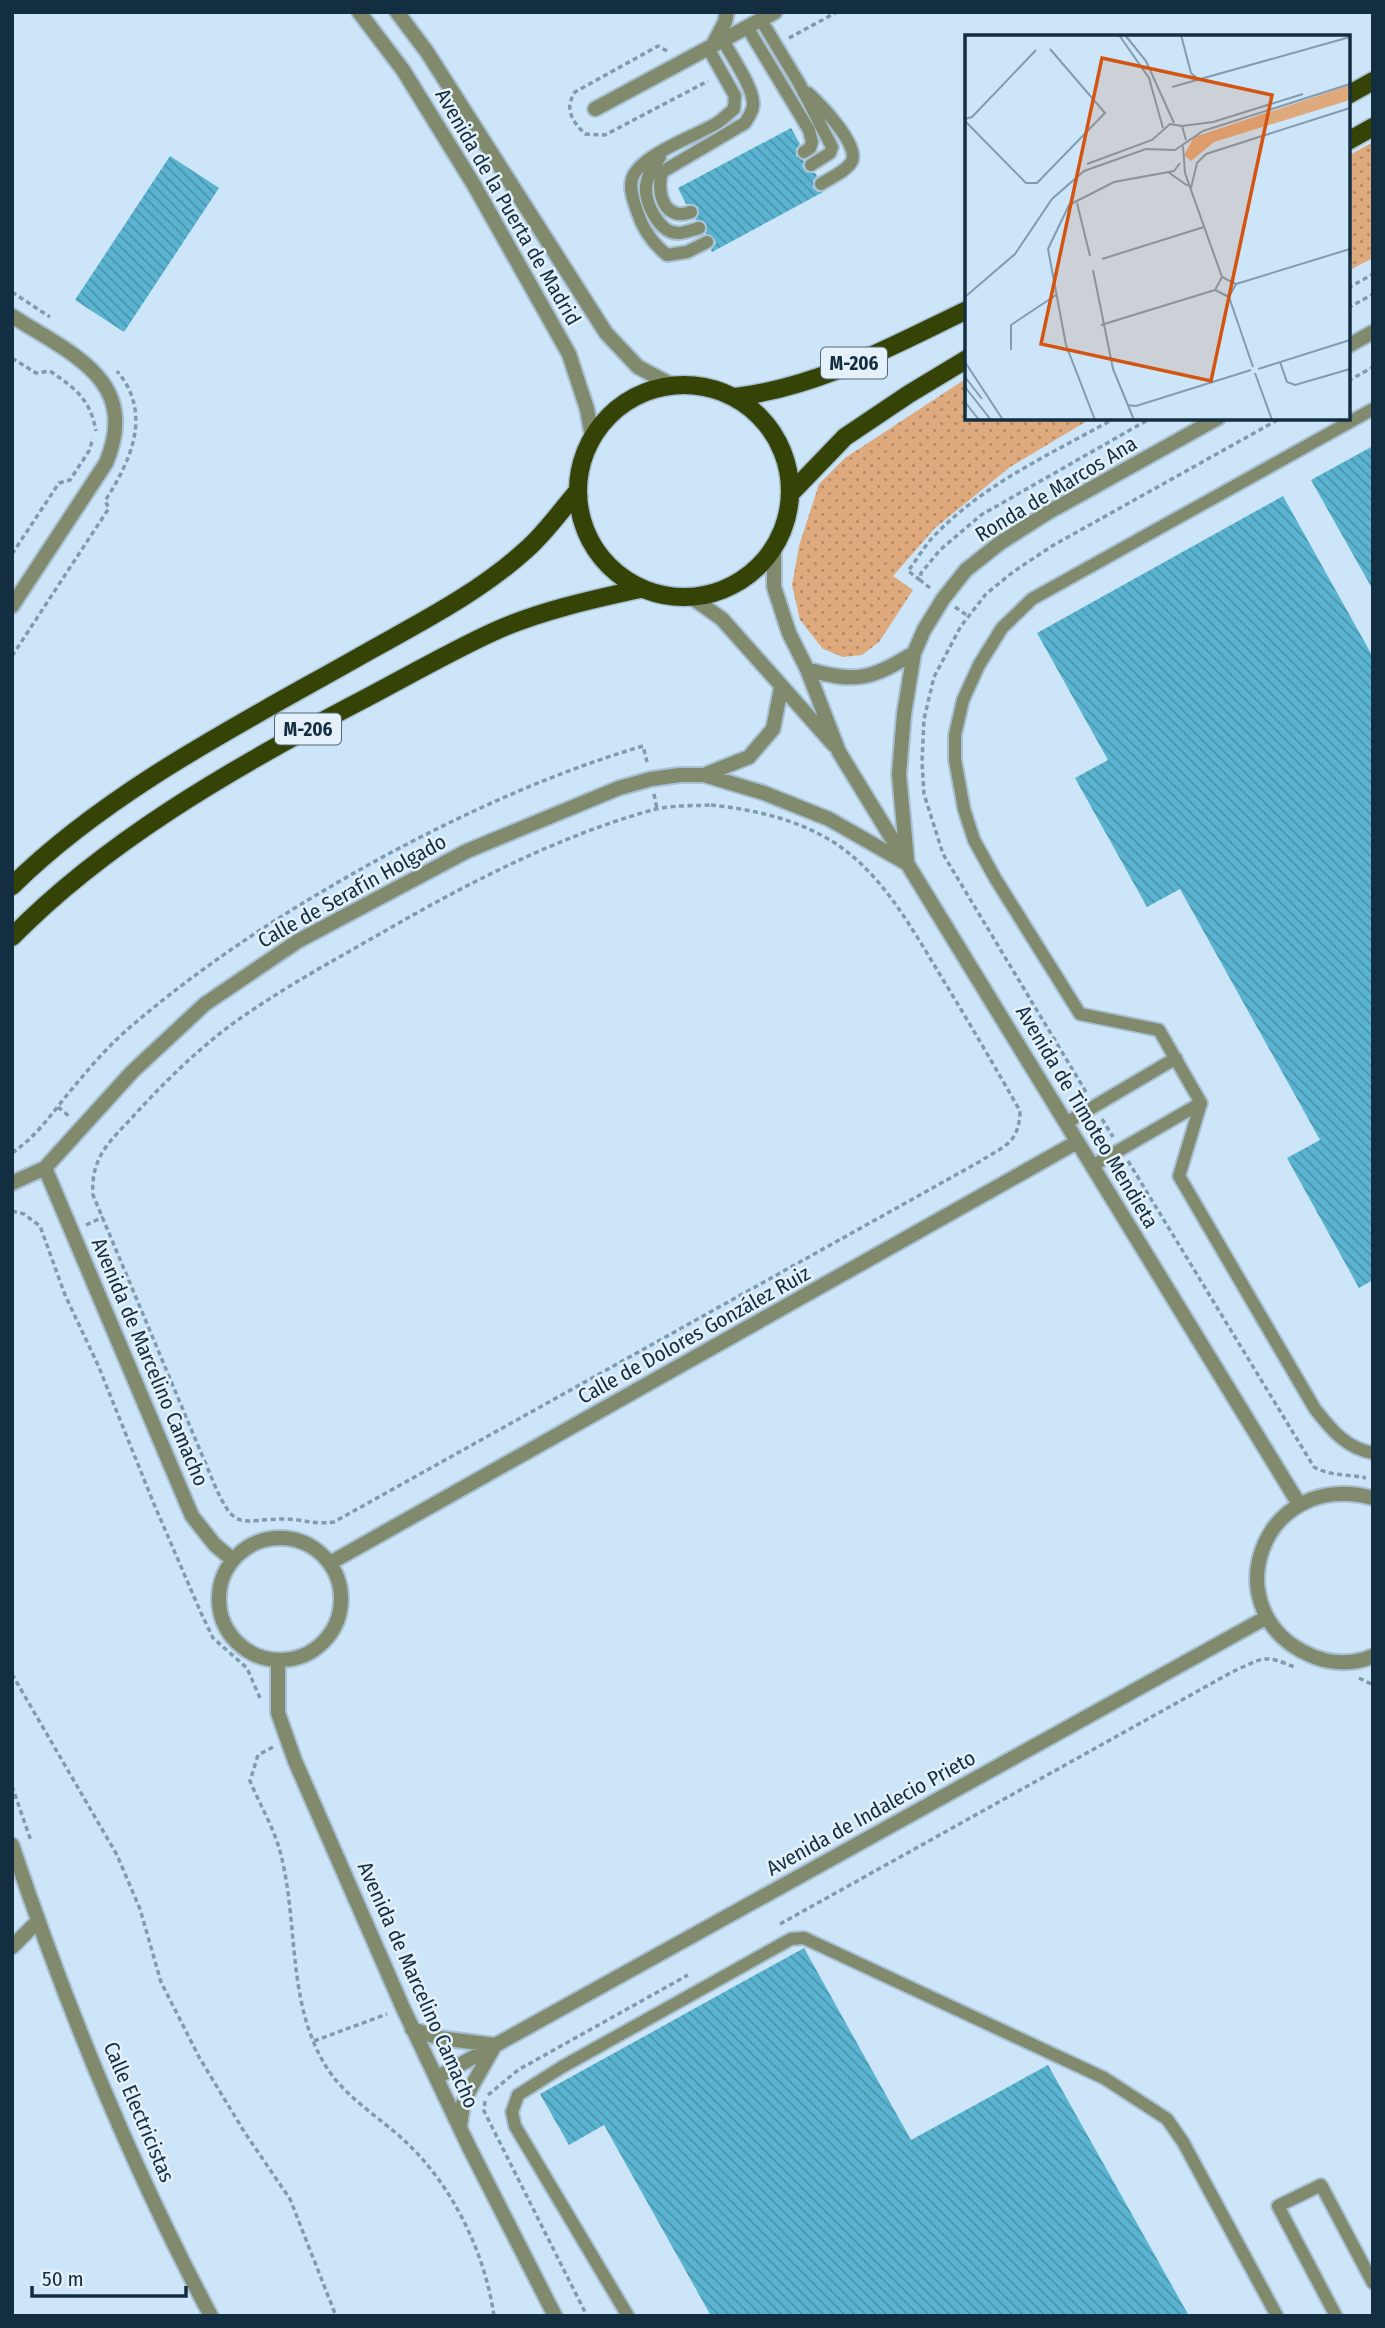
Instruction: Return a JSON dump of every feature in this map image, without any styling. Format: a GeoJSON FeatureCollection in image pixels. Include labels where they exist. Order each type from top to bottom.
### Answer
{"type":"FeatureCollection","features":[{"type":"Feature","properties":{"kind":"main road"},"geometry":{"type":"LineString","coordinates":[[1350,94],[1373,82]]}},
{"type":"Feature","properties":{"kind":"main road"},"geometry":{"type":"LineString","coordinates":[[1350,140],[1373,127]]}},
{"type":"Feature","properties":{"kind":"main road","name":"M-206"},"geometry":{"type":"LineString","coordinates":[[735,397],[768,393],[813,381],[965,311]]}},
{"type":"Feature","properties":{"kind":"main road","name":"M-206"},"geometry":{"type":"LineString","coordinates":[[792,492],[845,437],[965,360]]}},
{"type":"Feature","properties":{"kind":"main road","name":"M-206"},"geometry":{"type":"LineString","coordinates":[[671,385],[707,386],[735,397],[765,421],[785,454],[792,492],[788,520],[774,547],[757,570],[723,591],[666,598],[640,589],[607,566],[585,533],[576,493],[580,464],[592,436],[613,411],[638,395],[671,385]]}},
{"type":"Feature","properties":{"kind":"main road","name":"M-206"},"geometry":{"type":"LineString","coordinates":[[12,886],[119,797],[256,715],[466,596],[528,549],[576,493]]}},
{"type":"Feature","properties":{"kind":"main road","name":"M-206"},"geometry":{"type":"LineString","coordinates":[[12,937],[46,903],[138,833],[276,746],[494,631],[601,597],[640,589]]}},
{"type":"Feature","properties":{"kind":"street","name":"Avenida de la Puerta de Madrid"},"geometry":{"type":"LineString","coordinates":[[359,12],[403,70],[453,150],[569,354],[587,409],[592,436]]}},
{"type":"Feature","properties":{"kind":"street","name":"Avenida de la Puerta de Madrid"},"geometry":{"type":"LineString","coordinates":[[397,12],[427,52],[606,334],[638,367],[671,385]]}},
{"type":"Feature","properties":{"kind":"street"},"geometry":{"type":"LineString","coordinates":[[714,45],[727,12]]}},
{"type":"Feature","properties":{"kind":"street"},"geometry":{"type":"LineString","coordinates":[[595,109],[775,12]]}},
{"type":"Feature","properties":{"kind":"street"},"geometry":{"type":"LineString","coordinates":[[12,316],[85,364],[101,378],[111,396],[117,416],[115,442],[106,463],[12,606]]}},
{"type":"Feature","properties":{"kind":"street"},"geometry":{"type":"LineString","coordinates":[[1350,345],[1373,332]]}},
{"type":"Feature","properties":{"kind":"street","name":"Ronda de Marcos Ana"},"geometry":{"type":"LineString","coordinates":[[908,864],[899,774],[904,713],[914,653],[943,599],[965,570],[1000,543],[1047,513],[1214,420]]}},
{"type":"Feature","properties":{"kind":"street","name":"Avenida de Timoteo Mendieta"},"geometry":{"type":"LineString","coordinates":[[774,547],[774,587],[789,632],[807,669],[839,752]]}},
{"type":"Feature","properties":{"kind":"street","name":"Avenida de Timoteo Mendieta"},"geometry":{"type":"LineString","coordinates":[[691,597],[722,619],[839,752],[1299,1504]]}},
{"type":"Feature","properties":{"kind":"street"},"geometry":{"type":"LineString","coordinates":[[807,669],[836,678],[858,678],[887,669],[914,653]]}},
{"type":"Feature","properties":{"kind":"street","name":"Calle de Serafín Holgado"},"geometry":{"type":"LineString","coordinates":[[704,775],[749,757],[773,729],[781,688]]}},
{"type":"Feature","properties":{"kind":"street","name":"Calle de Serafín Holgado"},"geometry":{"type":"LineString","coordinates":[[46,1168],[132,1072],[205,1004],[298,941],[467,851],[620,788],[651,779],[704,775],[764,793],[829,819],[908,864]]}},
{"type":"Feature","properties":{"kind":"street","name":"Calle de Dolores González Ruiz"},"geometry":{"type":"LineString","coordinates":[[330,1563],[1077,1142]]}},
{"type":"Feature","properties":{"kind":"street"},"geometry":{"type":"LineString","coordinates":[[12,1183],[46,1168]]}},
{"type":"Feature","properties":{"kind":"street","name":"Avenida de Marcelino Camacho"},"geometry":{"type":"LineString","coordinates":[[46,1168],[192,1516],[215,1545],[233,1560]]}},
{"type":"Feature","properties":{"kind":"street"},"geometry":{"type":"LineString","coordinates":[[1373,1498],[1336,1492],[1299,1504],[1275,1526],[1260,1554],[1257,1576],[1259,1597],[1267,1617],[1280,1636],[1298,1650],[1320,1659],[1342,1662],[1365,1660],[1373,1656]]}},
{"type":"Feature","properties":{"kind":"street"},"geometry":{"type":"LineString","coordinates":[[271,1539],[293,1539],[314,1548],[330,1563],[339,1581],[342,1600],[338,1619],[329,1636],[315,1650],[297,1658],[278,1661],[259,1657],[242,1648],[229,1633],[221,1616],[219,1596],[223,1577],[233,1560],[250,1546],[271,1539]]}},
{"type":"Feature","properties":{"kind":"street","name":"Avenida de Indalecio Prieto"},"geometry":{"type":"LineString","coordinates":[[436,2078],[1267,1617]]}},
{"type":"Feature","properties":{"kind":"street","name":"Avenida de Marcelino Camacho"},"geometry":{"type":"LineString","coordinates":[[278,1661],[278,1713],[287,1739],[412,2029],[555,2316]]}},
{"type":"Feature","properties":{"kind":"street","name":"Calle Electricistas"},"geometry":{"type":"LineString","coordinates":[[12,1845],[38,1921],[131,2156],[211,2316]]}},
{"type":"Feature","properties":{"kind":"street"},"geometry":{"type":"LineString","coordinates":[[12,1947],[38,1921]]}},
{"type":"Feature","properties":{"kind":"street"},"geometry":{"type":"LineString","coordinates":[[412,2029],[440,2038],[495,2045],[463,2104],[459,2127]]}},
{"type":"Feature","properties":{"kind":"lane"},"geometry":{"type":"LineString","coordinates":[[761,20],[799,83],[832,147],[830,153],[811,165]]}},
{"type":"Feature","properties":{"kind":"lane"},"geometry":{"type":"LineString","coordinates":[[747,27],[809,130],[813,142],[804,152]]}},
{"type":"Feature","properties":{"kind":"lane"},"geometry":{"type":"LineString","coordinates":[[707,242],[687,252],[667,255],[653,244],[640,220],[632,195],[632,179],[639,168],[734,109],[735,96],[714,45]]}},
{"type":"Feature","properties":{"kind":"lane"},"geometry":{"type":"LineString","coordinates":[[691,212],[677,214],[666,208],[661,200],[658,184],[662,172],[745,123],[754,103],[751,92],[714,45]]}},
{"type":"Feature","properties":{"kind":"lane"},"geometry":{"type":"LineString","coordinates":[[799,83],[827,111],[853,155],[852,162],[846,168],[821,184]]}},
{"type":"Feature","properties":{"kind":"lane"},"geometry":{"type":"LineString","coordinates":[[664,151],[650,171],[646,187],[649,206],[660,224],[670,232],[680,233],[699,228]]}},
{"type":"Feature","properties":{"kind":"lane"},"geometry":{"type":"LineString","coordinates":[[1373,410],[1032,599],[1002,628],[979,664],[963,700],[955,735],[955,760],[964,809],[974,840],[995,878],[1080,1014],[1159,1030],[1201,1102],[1179,1176],[1315,1409],[1339,1439],[1364,1452],[1373,1453]]}},
{"type":"Feature","properties":{"kind":"lane"},"geometry":{"type":"LineString","coordinates":[[1066,1123],[1176,1058]]}},
{"type":"Feature","properties":{"kind":"lane"},"geometry":{"type":"LineString","coordinates":[[1092,1166],[1201,1102]]}},
{"type":"Feature","properties":{"kind":"lane"},"geometry":{"type":"LineString","coordinates":[[628,2316],[515,2126],[512,2112],[519,2095],[562,2067],[791,1939],[804,1938],[1104,2078],[1167,2119],[1183,2142],[1277,2316]]}},
{"type":"Feature","properties":{"kind":"lane"},"geometry":{"type":"LineString","coordinates":[[1336,2316],[1278,2206],[1321,2185],[1373,2283]]}},
{"type":"Feature","properties":{"kind":"path"},"geometry":{"type":"LineString","coordinates":[[1350,287],[1373,274]]}},
{"type":"Feature","properties":{"kind":"path"},"geometry":{"type":"LineString","coordinates":[[1350,306],[1373,294]]}},
{"type":"Feature","properties":{"kind":"path"},"geometry":{"type":"LineString","coordinates":[[12,358],[36,373],[50,371],[76,389],[93,413],[96,432],[89,451],[70,480],[59,483],[12,554]]}},
{"type":"Feature","properties":{"kind":"path"},"geometry":{"type":"LineString","coordinates":[[1350,380],[1373,367]]}},
{"type":"Feature","properties":{"kind":"path"},"geometry":{"type":"LineString","coordinates":[[968,617],[908,571],[936,534],[964,508],[996,485],[1111,420]]}},
{"type":"Feature","properties":{"kind":"path"},"geometry":{"type":"LineString","coordinates":[[920,580],[921,573],[940,550],[981,514],[1147,420]]}},
{"type":"Feature","properties":{"kind":"path"},"geometry":{"type":"LineString","coordinates":[[951,643],[986,594],[1013,572],[1052,546],[1277,420]]}},
{"type":"Feature","properties":{"kind":"path"},"geometry":{"type":"LineString","coordinates":[[710,805],[746,808],[781,818],[824,836],[850,855],[894,901],[1020,1111],[1020,1125],[1014,1139],[979,1162],[334,1522],[315,1525],[301,1520],[284,1519],[246,1523],[232,1515],[224,1506],[215,1486],[127,1270],[93,1195],[92,1177],[101,1152],[156,1092],[203,1048],[252,1010],[312,973],[479,880],[600,828],[657,809],[710,805]]}},
{"type":"Feature","properties":{"kind":"path"},"geometry":{"type":"LineString","coordinates":[[12,1210],[24,1214],[40,1226],[65,1295],[98,1365],[153,1504],[201,1613],[213,1638],[247,1668],[260,1700]]}},
{"type":"Feature","properties":{"kind":"path"},"geometry":{"type":"LineString","coordinates":[[772,1928],[1232,1672],[1261,1659],[1275,1658],[1305,1671]]}},
{"type":"Feature","properties":{"kind":"path"},"geometry":{"type":"LineString","coordinates":[[12,1674],[117,1855],[140,1909],[161,1982],[199,2057],[245,2133],[290,2199],[336,2316]]}},
{"type":"Feature","properties":{"kind":"path"},"geometry":{"type":"LineString","coordinates":[[1350,1677],[1361,1678],[1373,1685]]}},
{"type":"Feature","properties":{"kind":"path"},"geometry":{"type":"LineString","coordinates":[[287,1739],[258,1755],[250,1781],[281,1853],[299,1995],[314,2041],[330,2071],[353,2097],[429,2167],[463,2219],[481,2260],[494,2316]]}},
{"type":"Feature","properties":{"kind":"path"},"geometry":{"type":"LineString","coordinates":[[587,2316],[484,2111],[485,2097],[518,2070],[688,1976]]}},
{"type":"Feature","properties":{"kind":"path"},"geometry":{"type":"LineString","coordinates":[[314,2041],[403,2008]]}},
{"type":"Feature","properties":{"kind":"shaded area"},"geometry":{"type":"Polygon","coordinates":[[[1373,142],[1373,258],[1350,270],[1350,155],[1373,142]]]}},
{"type":"Feature","properties":{"kind":"shaded area"},"geometry":{"type":"Polygon","coordinates":[[[965,379],[965,420],[1089,420],[1010,467],[935,528],[893,576],[913,590],[879,642],[862,655],[843,657],[823,649],[800,620],[792,585],[799,546],[819,484],[845,458],[965,379]]]}},
{"type":"Feature","properties":{"kind":"building"},"geometry":{"type":"Polygon","coordinates":[[[791,128],[800,144],[796,149],[796,156],[804,161],[802,166],[806,172],[815,173],[817,176],[813,181],[813,188],[823,192],[712,252],[716,243],[714,238],[706,234],[707,226],[704,221],[695,220],[699,214],[698,207],[686,204],[678,188],[791,128]]]}},
{"type":"Feature","properties":{"kind":"building"},"geometry":{"type":"Polygon","coordinates":[[[170,156],[219,188],[124,332],[75,300],[170,156]]]}},
{"type":"Feature","properties":{"kind":"building"},"geometry":{"type":"Polygon","coordinates":[[[1373,446],[1373,590],[1311,480],[1373,446]]]}},
{"type":"Feature","properties":{"kind":"building"},"geometry":{"type":"Polygon","coordinates":[[[1283,496],[1373,657],[1373,1280],[1359,1288],[1287,1158],[1320,1140],[1180,889],[1147,907],[1075,778],[1108,760],[1037,633],[1283,496]]]}},
{"type":"Feature","properties":{"kind":"building"},"geometry":{"type":"Polygon","coordinates":[[[804,1948],[911,2140],[1048,2065],[1189,2316],[711,2316],[604,2125],[569,2145],[540,2094],[804,1948]]]}}]}
